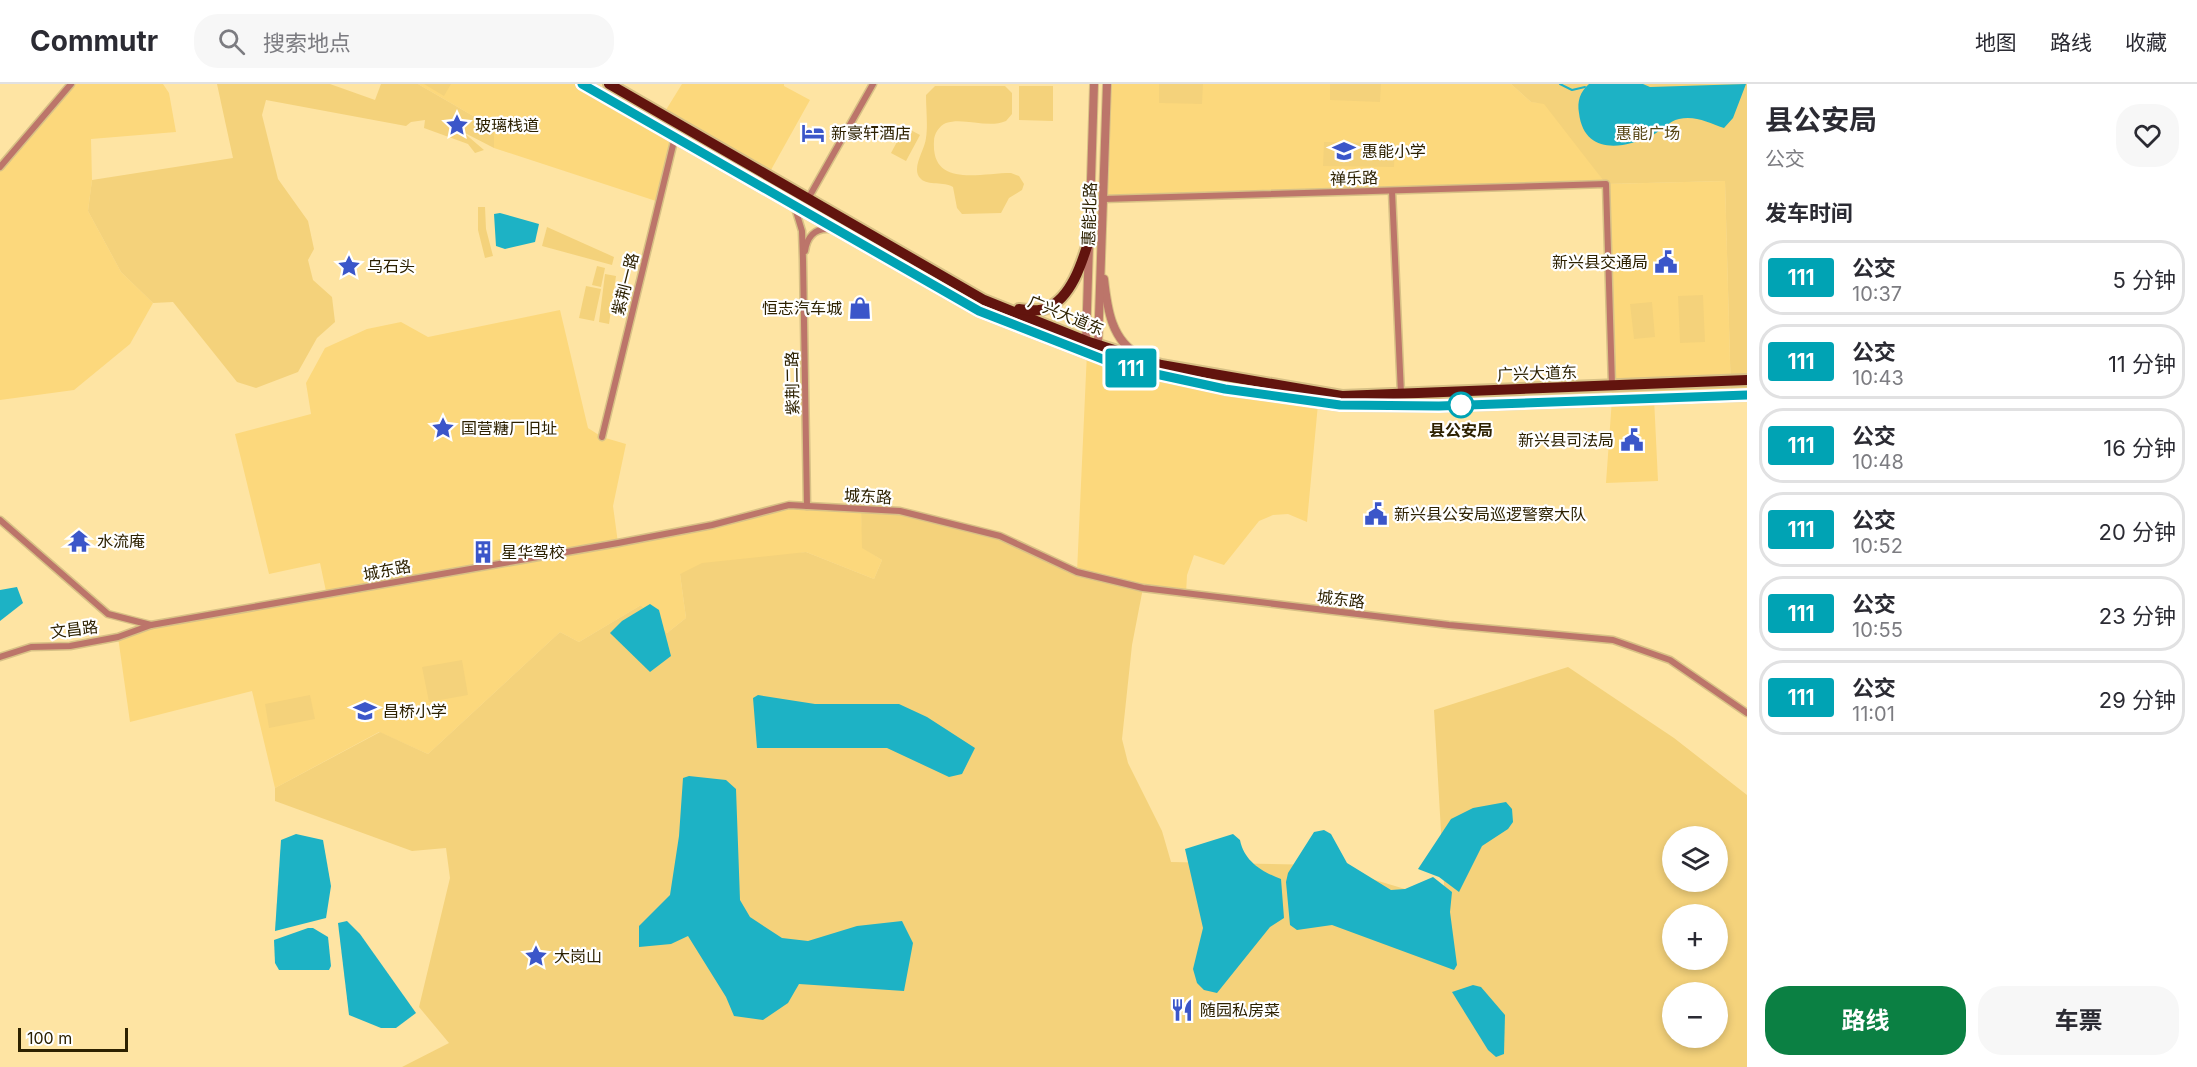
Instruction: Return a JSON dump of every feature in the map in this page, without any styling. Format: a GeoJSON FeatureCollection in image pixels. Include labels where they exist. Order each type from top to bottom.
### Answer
{"type":"FeatureCollection","features":[{"type":"Feature","properties":{"kind":"highway","name":"广兴大道东"},"geometry":{"type":"LineString","coordinates":[[582,84],[979,311],[1105,360],[1225,389],[1318,404],[1439,406],[1747,395]]}},
{"type":"Feature","properties":{"kind":"highway","name":"广兴大道东"},"geometry":{"type":"LineString","coordinates":[[609,84],[984,300],[1086,341],[1161,365],[1342,396],[1747,380]]}},
{"type":"Feature","properties":{"kind":"highway"},"geometry":{"type":"LineString","coordinates":[[1007,308],[1034,311],[1047,309],[1058,301],[1081,265],[1089,240]]}},
{"type":"Feature","properties":{"kind":"street"},"geometry":{"type":"LineString","coordinates":[[0,167],[71,84]]}},
{"type":"Feature","properties":{"kind":"street"},"geometry":{"type":"LineString","coordinates":[[808,197],[873,84]]}},
{"type":"Feature","properties":{"kind":"street","name":"惠能北路"},"geometry":{"type":"LineString","coordinates":[[1086,341],[1094,84]]}},
{"type":"Feature","properties":{"kind":"street","name":"惠能北路"},"geometry":{"type":"LineString","coordinates":[[1098,345],[1107,84]]}},
{"type":"Feature","properties":{"kind":"street","name":"紫荆一路"},"geometry":{"type":"LineString","coordinates":[[602,437],[675,137]]}},
{"type":"Feature","properties":{"kind":"street","name":"禅乐路"},"geometry":{"type":"LineString","coordinates":[[1103,199],[1606,184],[1612,385]]}},
{"type":"Feature","properties":{"kind":"street"},"geometry":{"type":"LineString","coordinates":[[1392,190],[1401,394]]}},
{"type":"Feature","properties":{"kind":"street","name":"紫荆二路"},"geometry":{"type":"LineString","coordinates":[[791,202],[798,212],[803,260],[807,506]]}},
{"type":"Feature","properties":{"kind":"street","name":"紫荆二路"},"geometry":{"type":"LineString","coordinates":[[803,260],[806,243],[812,234],[826,228],[840,230]]}},
{"type":"Feature","properties":{"kind":"street"},"geometry":{"type":"LineString","coordinates":[[1102,251],[1108,307],[1115,332],[1136,353],[1161,365]]}},
{"type":"Feature","properties":{"kind":"street","name":"城东路"},"geometry":{"type":"LineString","coordinates":[[0,520],[108,614],[151,625],[327,596],[689,530],[789,505],[900,511],[1000,536],[1077,572],[1143,588],[1449,626],[1613,640],[1670,660],[1747,713]]}},
{"type":"Feature","properties":{"kind":"street","name":"文昌路"},"geometry":{"type":"LineString","coordinates":[[0,657],[31,647],[70,646],[117,637],[151,625]]}},
{"type":"Feature","properties":{"kind":"shaded area"},"geometry":{"type":"Polygon","coordinates":[[[71,84],[163,84],[169,93],[176,132],[91,139],[92,180],[88,211],[121,272],[153,303],[130,344],[74,390],[0,400],[0,167],[71,84]]]}},
{"type":"Feature","properties":{"kind":"shaded area"},"geometry":{"type":"Polygon","coordinates":[[[418,84],[582,84],[656,126],[682,84],[784,84],[810,100],[762,186],[675,137],[659,202],[494,148],[494,128],[418,84]]]}},
{"type":"Feature","properties":{"kind":"shaded area","name":"惠能小学"},"geometry":{"type":"Polygon","coordinates":[[[1107,84],[1511,84],[1531,102],[1544,103],[1558,118],[1606,184],[1725,181],[1731,396],[1654,398],[1658,481],[1606,483],[1612,399],[1606,185],[1103,199],[1107,84]]]}},
{"type":"Feature","properties":{"kind":"shaded area"},"geometry":{"type":"Polygon","coordinates":[[[560,310],[588,428],[602,437],[626,444],[613,506],[618,543],[789,505],[861,509],[863,548],[882,560],[874,579],[806,552],[680,574],[686,618],[667,633],[641,605],[579,642],[560,632],[428,754],[379,732],[275,788],[252,691],[130,722],[118,637],[151,625],[327,596],[320,563],[269,574],[235,434],[311,414],[306,383],[325,348],[367,329],[401,322],[428,337],[560,310]]]}},
{"type":"Feature","properties":{"kind":"shaded area"},"geometry":{"type":"Polygon","coordinates":[[[1087,352],[1105,360],[1318,404],[1307,522],[1288,514],[1273,515],[1259,521],[1224,565],[1194,555],[1187,575],[1186,594],[1077,572],[1087,352]]]}},
{"type":"Feature","properties":{"kind":"green space"},"geometry":{"type":"Polygon","coordinates":[[[217,84],[330,84],[375,100],[381,84],[418,84],[494,128],[494,148],[463,132],[484,150],[475,153],[468,144],[424,128],[425,120],[411,122],[406,126],[266,100],[262,115],[278,179],[308,221],[314,249],[308,260],[313,280],[332,297],[335,322],[317,338],[298,372],[256,388],[237,382],[173,302],[153,303],[121,272],[88,211],[92,180],[233,158],[217,84]]]}},
{"type":"Feature","properties":{"kind":"green space"},"geometry":{"type":"Polygon","coordinates":[[[424,84],[451,84],[444,96],[424,84]]]}},
{"type":"Feature","properties":{"kind":"green space"},"geometry":{"type":"Polygon","coordinates":[[[1159,84],[1203,84],[1202,104],[1159,103],[1159,84]]]}},
{"type":"Feature","properties":{"kind":"green space"},"geometry":{"type":"Polygon","coordinates":[[[1330,84],[1381,84],[1380,102],[1330,100],[1330,84]]]}},
{"type":"Feature","properties":{"kind":"green space","name":"惠能广场"},"geometry":{"type":"Polygon","coordinates":[[[1511,84],[1747,84],[1747,395],[1731,396],[1725,181],[1606,184],[1544,104],[1531,102],[1511,84]]]}},
{"type":"Feature","properties":{"kind":"green space"},"geometry":{"type":"Polygon","coordinates":[[[935,86],[1005,86],[1012,93],[1012,114],[1006,121],[992,124],[960,121],[946,123],[939,128],[934,138],[935,156],[940,166],[949,172],[959,175],[1011,173],[1019,176],[1024,184],[1022,190],[1009,198],[1001,213],[962,214],[957,208],[953,187],[924,181],[918,175],[917,165],[927,133],[926,95],[935,86]]]}},
{"type":"Feature","properties":{"kind":"green space"},"geometry":{"type":"Polygon","coordinates":[[[1019,86],[1053,86],[1053,121],[1019,120],[1019,86]]]}},
{"type":"Feature","properties":{"kind":"green space"},"geometry":{"type":"Polygon","coordinates":[[[905,127],[920,135],[906,161],[891,153],[905,127]]]}},
{"type":"Feature","properties":{"kind":"green space"},"geometry":{"type":"Polygon","coordinates":[[[1324,142],[1395,143],[1394,167],[1323,166],[1324,142]]]}},
{"type":"Feature","properties":{"kind":"green space"},"geometry":{"type":"Polygon","coordinates":[[[478,207],[485,207],[486,229],[493,256],[485,258],[478,230],[478,207]]]}},
{"type":"Feature","properties":{"kind":"green space"},"geometry":{"type":"Polygon","coordinates":[[[547,227],[614,257],[612,265],[542,246],[547,227]]]}},
{"type":"Feature","properties":{"kind":"green space"},"geometry":{"type":"Polygon","coordinates":[[[597,266],[605,268],[601,287],[592,285],[597,266]]]}},
{"type":"Feature","properties":{"kind":"green space"},"geometry":{"type":"Polygon","coordinates":[[[605,274],[616,276],[609,324],[599,322],[605,274]]]}},
{"type":"Feature","properties":{"kind":"green space"},"geometry":{"type":"Polygon","coordinates":[[[586,286],[601,289],[594,321],[579,318],[586,286]]]}},
{"type":"Feature","properties":{"kind":"green space"},"geometry":{"type":"Polygon","coordinates":[[[1703,295],[1705,342],[1680,343],[1678,296],[1703,295]]]}},
{"type":"Feature","properties":{"kind":"green space"},"geometry":{"type":"Polygon","coordinates":[[[1652,302],[1655,337],[1634,339],[1630,304],[1652,302]]]}},
{"type":"Feature","properties":{"kind":"green space"},"geometry":{"type":"Polygon","coordinates":[[[861,509],[900,511],[1000,536],[1077,572],[1143,588],[1132,645],[1122,739],[1128,763],[1162,831],[1171,862],[1325,865],[1445,901],[1434,710],[1568,667],[1674,738],[1747,795],[1747,1067],[402,1067],[449,1043],[419,1007],[450,878],[446,848],[412,851],[275,801],[275,788],[380,732],[428,754],[560,632],[579,642],[641,605],[667,633],[686,618],[680,574],[702,563],[806,552],[874,579],[882,560],[862,548],[861,509]]]}},
{"type":"Feature","properties":{"kind":"green space"},"geometry":{"type":"Polygon","coordinates":[[[462,660],[468,695],[429,702],[422,667],[462,660]]]}},
{"type":"Feature","properties":{"kind":"green space"},"geometry":{"type":"Polygon","coordinates":[[[310,695],[315,719],[269,728],[265,704],[310,695]]]}},
{"type":"Feature","properties":{"kind":"water"},"geometry":{"type":"Polygon","coordinates":[[[1589,84],[1643,84],[1650,87],[1746,84],[1733,118],[1724,128],[1696,119],[1679,119],[1651,136],[1617,146],[1597,142],[1588,136],[1582,127],[1578,105],[1583,90],[1589,84]]]}},
{"type":"Feature","properties":{"kind":"water"},"geometry":{"type":"Polygon","coordinates":[[[500,213],[539,224],[535,242],[505,249],[496,246],[494,214],[500,213]]]}},
{"type":"Feature","properties":{"kind":"water"},"geometry":{"type":"Polygon","coordinates":[[[17,587],[23,603],[0,621],[0,590],[17,587]]]}},
{"type":"Feature","properties":{"kind":"water"},"geometry":{"type":"Polygon","coordinates":[[[650,604],[659,610],[671,656],[650,672],[610,633],[622,621],[650,604]]]}},
{"type":"Feature","properties":{"kind":"water"},"geometry":{"type":"Polygon","coordinates":[[[758,695],[815,704],[899,704],[927,717],[975,748],[962,774],[949,777],[887,748],[757,748],[753,698],[758,695]]]}},
{"type":"Feature","properties":{"kind":"water"},"geometry":{"type":"Polygon","coordinates":[[[689,776],[726,780],[736,789],[740,900],[750,917],[782,938],[808,941],[857,926],[902,921],[913,943],[904,991],[799,984],[788,1003],[763,1020],[734,1016],[726,997],[688,936],[671,944],[639,947],[639,926],[670,895],[679,836],[683,778],[689,776]]]}},
{"type":"Feature","properties":{"kind":"water"},"geometry":{"type":"Polygon","coordinates":[[[1506,802],[1512,809],[1513,822],[1508,829],[1482,846],[1459,892],[1439,877],[1418,869],[1451,819],[1473,808],[1506,802]]]}},
{"type":"Feature","properties":{"kind":"water"},"geometry":{"type":"Polygon","coordinates":[[[1324,830],[1331,834],[1347,863],[1391,890],[1405,889],[1433,877],[1452,892],[1450,912],[1457,965],[1454,970],[1332,925],[1297,930],[1290,925],[1286,882],[1288,873],[1314,832],[1324,830]]]}},
{"type":"Feature","properties":{"kind":"water"},"geometry":{"type":"Polygon","coordinates":[[[296,834],[323,840],[331,886],[326,918],[275,931],[281,840],[296,834]]]}},
{"type":"Feature","properties":{"kind":"water"},"geometry":{"type":"Polygon","coordinates":[[[1233,834],[1240,840],[1245,854],[1255,865],[1281,879],[1284,918],[1270,927],[1217,993],[1204,990],[1197,983],[1193,969],[1203,928],[1185,849],[1233,834]]]}},
{"type":"Feature","properties":{"kind":"water"},"geometry":{"type":"Polygon","coordinates":[[[347,921],[360,934],[416,1013],[396,1028],[381,1028],[349,1015],[338,923],[347,921]]]}},
{"type":"Feature","properties":{"kind":"water"},"geometry":{"type":"Polygon","coordinates":[[[313,928],[328,937],[331,966],[329,970],[279,970],[275,963],[274,940],[313,928]]]}},
{"type":"Feature","properties":{"kind":"water"},"geometry":{"type":"Polygon","coordinates":[[[1473,985],[1481,987],[1505,1015],[1504,1054],[1496,1057],[1488,1050],[1452,992],[1473,985]]]}},
{"type":"Feature","properties":{"kind":"waterway"},"geometry":{"type":"LineString","coordinates":[[1560,84],[1572,90],[1585,87]]}},
{"type":"Feature","properties":{"kind":"bus line","name":"111"},"geometry":{"type":"LineString","coordinates":[[582,84],[979,311],[1105,360],[1142,371],[1225,389],[1318,404],[1340,405],[1439,406],[1747,395]]}},
{"type":"Feature","properties":{"kind":"place","name":"玻璃栈道"},"geometry":{"type":"Point","coordinates":[457,125]}},
{"type":"Feature","properties":{"kind":"place","name":"新豪轩酒店"},"geometry":{"type":"Point","coordinates":[813,133]}},
{"type":"Feature","properties":{"kind":"place","name":"惠能小学"},"geometry":{"type":"Point","coordinates":[1344,151]}},
{"type":"Feature","properties":{"kind":"place","name":"新兴县交通局"},"geometry":{"type":"Point","coordinates":[1666,262]}},
{"type":"Feature","properties":{"kind":"place","name":"乌石头"},"geometry":{"type":"Point","coordinates":[349,266]}},
{"type":"Feature","properties":{"kind":"place","name":"恒志汽车城"},"geometry":{"type":"Point","coordinates":[860,308]}},
{"type":"Feature","properties":{"kind":"place","name":"县公安局"},"geometry":{"type":"Point","coordinates":[1461,405]}},
{"type":"Feature","properties":{"kind":"place","name":"国营糖厂旧址"},"geometry":{"type":"Point","coordinates":[443,428]}},
{"type":"Feature","properties":{"kind":"place","name":"新兴县司法局"},"geometry":{"type":"Point","coordinates":[1632,440]}},
{"type":"Feature","properties":{"kind":"place","name":"新兴县公安局巡逻警察大队"},"geometry":{"type":"Point","coordinates":[1376,514]}},
{"type":"Feature","properties":{"kind":"place","name":"水流庵"},"geometry":{"type":"Point","coordinates":[79,541]}},
{"type":"Feature","properties":{"kind":"place","name":"星华驾校"},"geometry":{"type":"Point","coordinates":[483,552]}},
{"type":"Feature","properties":{"kind":"place","name":"昌桥小学"},"geometry":{"type":"Point","coordinates":[365,711]}},
{"type":"Feature","properties":{"kind":"place","name":"大岗山"},"geometry":{"type":"Point","coordinates":[536,956]}},
{"type":"Feature","properties":{"kind":"place","name":"随园私房菜"},"geometry":{"type":"Point","coordinates":[1182,1010]}}]}
